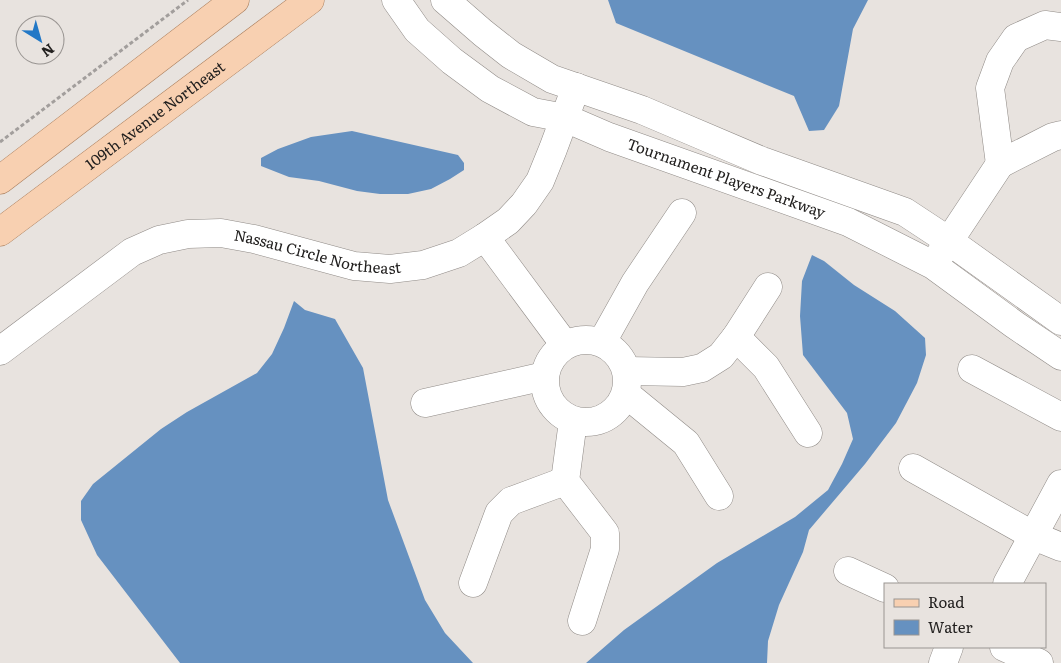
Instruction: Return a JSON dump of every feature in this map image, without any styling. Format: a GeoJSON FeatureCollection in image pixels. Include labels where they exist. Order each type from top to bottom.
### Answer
{"type":"FeatureCollection","features":[{"type":"Feature","properties":{"kind":"main road"},"geometry":{"type":"LineString","coordinates":[[0,180],[235,0]]}},
{"type":"Feature","properties":{"kind":"main road","name":"109th Avenue Northeast"},"geometry":{"type":"LineString","coordinates":[[0,232],[310,0]]}},
{"type":"Feature","properties":{"kind":"street","name":"Tournament Players Parkway"},"geometry":{"type":"LineString","coordinates":[[396,0],[417,30],[452,61],[490,89],[533,112],[565,118],[609,137],[848,222],[933,265],[1061,356]]}},
{"type":"Feature","properties":{"kind":"street","name":"Tournament Players Parkway"},"geometry":{"type":"LineString","coordinates":[[446,0],[483,34],[512,55],[552,79],[642,110],[762,161],[905,212],[1061,321]]}},
{"type":"Feature","properties":{"kind":"street"},"geometry":{"type":"LineString","coordinates":[[1000,164],[990,88],[1000,61],[1016,38],[1045,25],[1061,27]]}},
{"type":"Feature","properties":{"kind":"street","name":"Nassau Circle Northeast"},"geometry":{"type":"LineString","coordinates":[[0,351],[132,252],[159,240],[188,234],[221,233],[254,239],[354,266],[390,269],[423,265],[459,253],[508,221],[524,204],[540,181],[576,88]]}},
{"type":"Feature","properties":{"kind":"street"},"geometry":{"type":"LineString","coordinates":[[933,265],[1000,164],[1061,134]]}},
{"type":"Feature","properties":{"kind":"street"},"geometry":{"type":"LineString","coordinates":[[602,342],[635,283],[682,213]]}},
{"type":"Feature","properties":{"kind":"street"},"geometry":{"type":"LineString","coordinates":[[485,237],[565,345]]}},
{"type":"Feature","properties":{"kind":"street"},"geometry":{"type":"LineString","coordinates":[[627,383],[702,368],[721,356],[736,337],[768,287]]}},
{"type":"Feature","properties":{"kind":"street"},"geometry":{"type":"LineString","coordinates":[[736,337],[766,367],[808,433]]}},
{"type":"Feature","properties":{"kind":"street"},"geometry":{"type":"LineString","coordinates":[[587,339],[602,342],[616,351],[623,361],[627,383],[618,409],[601,420],[573,421],[558,412],[547,396],[545,376],[549,362],[565,345],[587,339]]}},
{"type":"Feature","properties":{"kind":"street"},"geometry":{"type":"LineString","coordinates":[[972,369],[1061,417]]}},
{"type":"Feature","properties":{"kind":"street"},"geometry":{"type":"LineString","coordinates":[[425,404],[545,376]]}},
{"type":"Feature","properties":{"kind":"street"},"geometry":{"type":"LineString","coordinates":[[627,383],[686,443],[719,496]]}},
{"type":"Feature","properties":{"kind":"street"},"geometry":{"type":"LineString","coordinates":[[573,421],[565,480],[605,533],[605,549],[582,621]]}},
{"type":"Feature","properties":{"kind":"street"},"geometry":{"type":"LineString","coordinates":[[912,468],[1034,536],[1061,547]]}},
{"type":"Feature","properties":{"kind":"street"},"geometry":{"type":"LineString","coordinates":[[473,583],[499,513],[511,501],[565,480]]}},
{"type":"Feature","properties":{"kind":"street"},"geometry":{"type":"LineString","coordinates":[[1008,583],[1061,484]]}},
{"type":"Feature","properties":{"kind":"street"},"geometry":{"type":"LineString","coordinates":[[848,571],[884,588]]}},
{"type":"Feature","properties":{"kind":"street"},"geometry":{"type":"LineString","coordinates":[[942,663],[949,648]]}},
{"type":"Feature","properties":{"kind":"street"},"geometry":{"type":"LineString","coordinates":[[996,663],[1000,648]]}},
{"type":"Feature","properties":{"kind":"street"},"geometry":{"type":"LineString","coordinates":[[1006,648],[1039,663]]}},
{"type":"Feature","properties":{"kind":"path"},"geometry":{"type":"LineString","coordinates":[[0,142],[188,0]]}},
{"type":"Feature","properties":{"kind":"water"},"geometry":{"type":"Polygon","coordinates":[[[608,0],[868,0],[853,29],[839,106],[824,130],[809,131],[794,96],[616,23],[608,0]]]}},
{"type":"Feature","properties":{"kind":"water"},"geometry":{"type":"Polygon","coordinates":[[[352,131],[458,155],[464,163],[464,170],[431,189],[408,194],[380,194],[357,191],[319,181],[289,177],[261,166],[261,158],[278,149],[311,137],[352,131]]]}},
{"type":"Feature","properties":{"kind":"water"},"geometry":{"type":"Polygon","coordinates":[[[812,255],[824,261],[854,285],[895,311],[925,338],[926,355],[917,383],[896,423],[865,464],[809,530],[803,552],[779,605],[768,641],[767,663],[586,663],[624,630],[717,563],[795,517],[828,490],[853,439],[847,413],[803,355],[800,316],[802,281],[812,255]]]}},
{"type":"Feature","properties":{"kind":"water"},"geometry":{"type":"Polygon","coordinates":[[[294,301],[305,310],[335,319],[363,368],[388,500],[425,600],[445,633],[473,663],[180,663],[97,555],[81,520],[81,501],[93,484],[161,429],[187,412],[257,373],[272,354],[294,301]]]}}]}
